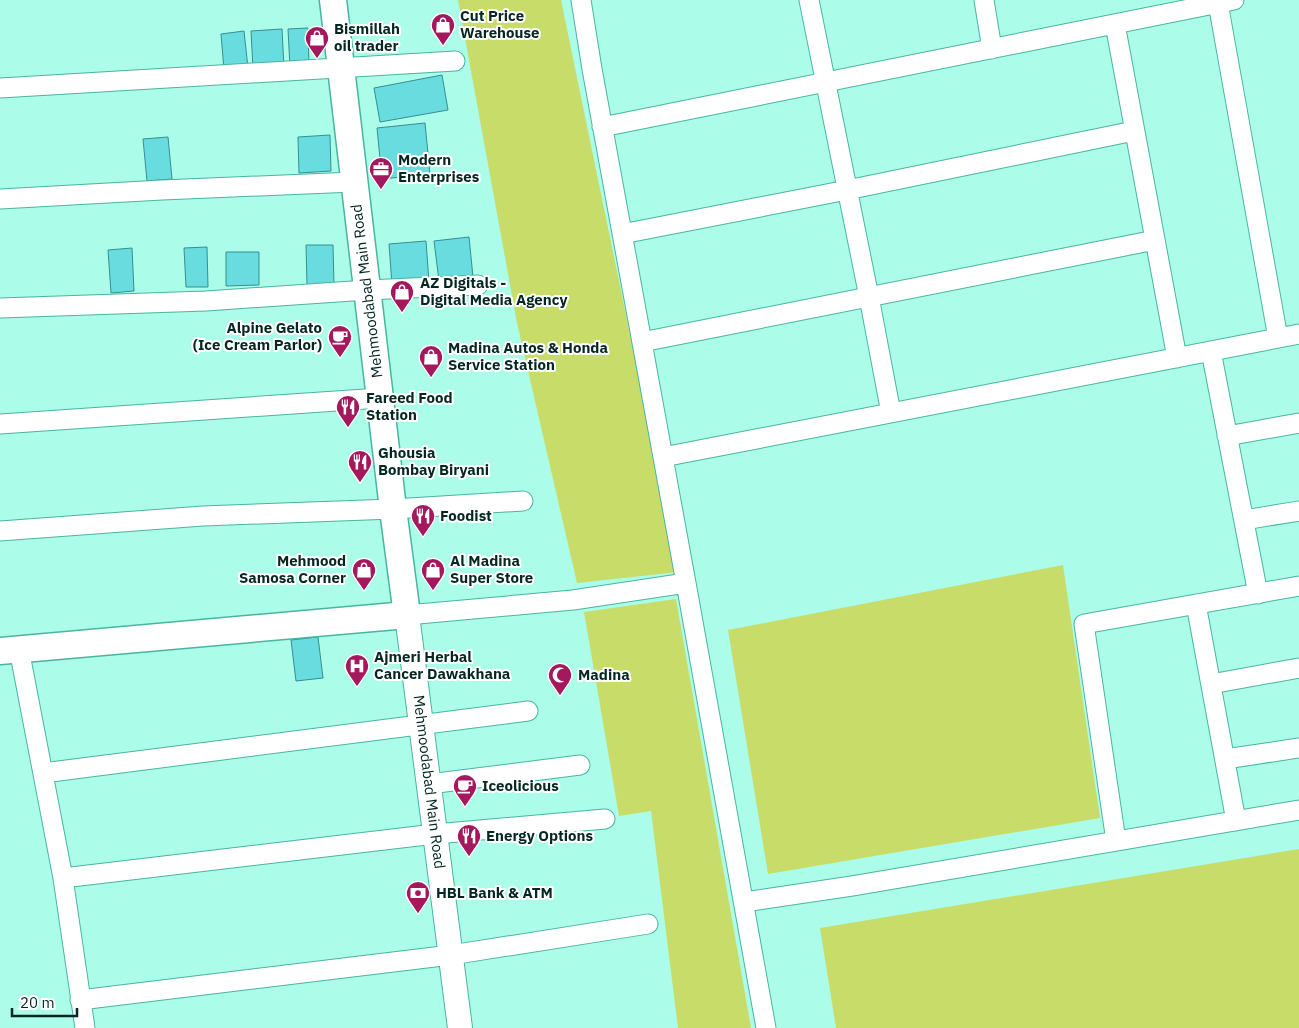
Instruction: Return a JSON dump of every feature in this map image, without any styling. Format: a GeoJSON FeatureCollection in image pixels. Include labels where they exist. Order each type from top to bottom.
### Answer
{"type":"FeatureCollection","features":[{"type":"Feature","properties":{"kind":"main road","name":"Mehmoodabad Main Road"},"geometry":{"type":"LineString","coordinates":[[333,0],[407,615]]}},
{"type":"Feature","properties":{"kind":"main road"},"geometry":{"type":"LineString","coordinates":[[10,650],[407,615]]}},
{"type":"Feature","properties":{"kind":"street"},"geometry":{"type":"LineString","coordinates":[[580,0],[766,1028]]}},
{"type":"Feature","properties":{"kind":"street"},"geometry":{"type":"LineString","coordinates":[[809,0],[891,413]]}},
{"type":"Feature","properties":{"kind":"street"},"geometry":{"type":"LineString","coordinates":[[984,0],[992,49]]}},
{"type":"Feature","properties":{"kind":"street"},"geometry":{"type":"LineString","coordinates":[[602,127],[1226,2],[1278,338]]}},
{"type":"Feature","properties":{"kind":"street"},"geometry":{"type":"LineString","coordinates":[[1115,24],[1177,358]]}},
{"type":"Feature","properties":{"kind":"street"},"geometry":{"type":"LineString","coordinates":[[0,88],[455,61]]}},
{"type":"Feature","properties":{"kind":"street"},"geometry":{"type":"LineString","coordinates":[[622,234],[1134,131]]}},
{"type":"Feature","properties":{"kind":"street"},"geometry":{"type":"LineString","coordinates":[[0,199],[354,182]]}},
{"type":"Feature","properties":{"kind":"street"},"geometry":{"type":"LineString","coordinates":[[642,342],[1155,240]]}},
{"type":"Feature","properties":{"kind":"street"},"geometry":{"type":"LineString","coordinates":[[0,308],[206,301],[367,290],[478,286]]}},
{"type":"Feature","properties":{"kind":"street"},"geometry":{"type":"LineString","coordinates":[[663,457],[1299,334]]}},
{"type":"Feature","properties":{"kind":"street"},"geometry":{"type":"LineString","coordinates":[[1211,351],[1258,594]]}},
{"type":"Feature","properties":{"kind":"street"},"geometry":{"type":"LineString","coordinates":[[0,424],[380,398]]}},
{"type":"Feature","properties":{"kind":"street"},"geometry":{"type":"LineString","coordinates":[[1227,436],[1299,424]]}},
{"type":"Feature","properties":{"kind":"street"},"geometry":{"type":"LineString","coordinates":[[0,531],[203,516],[393,509],[523,501]]}},
{"type":"Feature","properties":{"kind":"street"},"geometry":{"type":"LineString","coordinates":[[1244,520],[1299,511]]}},
{"type":"Feature","properties":{"kind":"street"},"geometry":{"type":"LineString","coordinates":[[407,615],[573,600],[686,583]]}},
{"type":"Feature","properties":{"kind":"street"},"geometry":{"type":"LineString","coordinates":[[1116,841],[1084,624],[1299,586]]}},
{"type":"Feature","properties":{"kind":"street"},"geometry":{"type":"LineString","coordinates":[[1196,604],[1236,821]]}},
{"type":"Feature","properties":{"kind":"street","name":"Mehmoodabad Main Road"},"geometry":{"type":"LineString","coordinates":[[407,615],[460,1028]]}},
{"type":"Feature","properties":{"kind":"street"},"geometry":{"type":"LineString","coordinates":[[10,650],[43,773],[62,878],[85,1028]]}},
{"type":"Feature","properties":{"kind":"street"},"geometry":{"type":"LineString","coordinates":[[1211,684],[1299,668]]}},
{"type":"Feature","properties":{"kind":"street"},"geometry":{"type":"LineString","coordinates":[[43,773],[528,711]]}},
{"type":"Feature","properties":{"kind":"street"},"geometry":{"type":"LineString","coordinates":[[1225,759],[1299,748]]}},
{"type":"Feature","properties":{"kind":"street"},"geometry":{"type":"LineString","coordinates":[[429,784],[580,765]]}},
{"type":"Feature","properties":{"kind":"street"},"geometry":{"type":"LineString","coordinates":[[744,902],[852,886],[1299,810]]}},
{"type":"Feature","properties":{"kind":"street"},"geometry":{"type":"LineString","coordinates":[[62,878],[435,834],[605,820]]}},
{"type":"Feature","properties":{"kind":"street"},"geometry":{"type":"LineString","coordinates":[[80,1000],[451,955],[648,924]]}},
{"type":"Feature","properties":{"kind":"green space"},"geometry":{"type":"Polygon","coordinates":[[[458,0],[561,0],[679,572],[577,583],[517,323],[458,0]]]}},
{"type":"Feature","properties":{"kind":"green space"},"geometry":{"type":"Polygon","coordinates":[[[1063,565],[1100,818],[768,874],[728,630],[1063,565]]]}},
{"type":"Feature","properties":{"kind":"green space"},"geometry":{"type":"Polygon","coordinates":[[[676,599],[751,1028],[678,1028],[651,811],[619,816],[584,612],[676,599]]]}},
{"type":"Feature","properties":{"kind":"green space"},"geometry":{"type":"Polygon","coordinates":[[[1299,849],[1299,1028],[836,1028],[820,928],[1299,849]]]}},
{"type":"Feature","properties":{"kind":"building"},"geometry":{"type":"Polygon","coordinates":[[[308,28],[309,67],[290,68],[288,29],[308,28]]]}},
{"type":"Feature","properties":{"kind":"building"},"geometry":{"type":"Polygon","coordinates":[[[282,29],[284,68],[253,69],[251,31],[282,29]]]}},
{"type":"Feature","properties":{"kind":"building"},"geometry":{"type":"Polygon","coordinates":[[[244,31],[248,68],[224,70],[221,34],[244,31]]]}},
{"type":"Feature","properties":{"kind":"building"},"geometry":{"type":"Polygon","coordinates":[[[442,75],[448,110],[380,122],[374,88],[442,75]]]}},
{"type":"Feature","properties":{"kind":"building"},"geometry":{"type":"Polygon","coordinates":[[[425,123],[430,174],[382,179],[377,128],[425,123]]]}},
{"type":"Feature","properties":{"kind":"building"},"geometry":{"type":"Polygon","coordinates":[[[330,135],[331,171],[299,173],[298,137],[330,135]]]}},
{"type":"Feature","properties":{"kind":"building"},"geometry":{"type":"Polygon","coordinates":[[[168,137],[172,179],[147,181],[143,139],[168,137]]]}},
{"type":"Feature","properties":{"kind":"building"},"geometry":{"type":"Polygon","coordinates":[[[469,237],[473,277],[439,281],[434,241],[469,237]]]}},
{"type":"Feature","properties":{"kind":"building"},"geometry":{"type":"Polygon","coordinates":[[[426,241],[429,282],[392,285],[389,244],[426,241]]]}},
{"type":"Feature","properties":{"kind":"building"},"geometry":{"type":"Polygon","coordinates":[[[306,245],[333,245],[334,285],[307,286],[306,245]]]}},
{"type":"Feature","properties":{"kind":"building"},"geometry":{"type":"Polygon","coordinates":[[[207,247],[208,287],[186,287],[184,248],[207,247]]]}},
{"type":"Feature","properties":{"kind":"building"},"geometry":{"type":"Polygon","coordinates":[[[132,248],[134,291],[111,293],[108,250],[132,248]]]}},
{"type":"Feature","properties":{"kind":"building"},"geometry":{"type":"Polygon","coordinates":[[[226,252],[259,252],[259,285],[226,286],[226,252]]]}},
{"type":"Feature","properties":{"kind":"building"},"geometry":{"type":"Polygon","coordinates":[[[318,637],[323,678],[296,681],[291,640],[318,637]]]}},
{"type":"Feature","properties":{"kind":"place","name":"Cut Price Warehouse"},"geometry":{"type":"Point","coordinates":[443,46]}},
{"type":"Feature","properties":{"kind":"place","name":"Bismillah oil trader"},"geometry":{"type":"Point","coordinates":[317,59]}},
{"type":"Feature","properties":{"kind":"place","name":"Modern Enterprises"},"geometry":{"type":"Point","coordinates":[381,190]}},
{"type":"Feature","properties":{"kind":"place","name":"AZ Digitals - Digital Media Agency"},"geometry":{"type":"Point","coordinates":[402,313]}},
{"type":"Feature","properties":{"kind":"place","name":"Alpine Gelato (Ice Cream Parlor)"},"geometry":{"type":"Point","coordinates":[340,358]}},
{"type":"Feature","properties":{"kind":"place","name":"Madina Autos & Honda Service Station"},"geometry":{"type":"Point","coordinates":[431,378]}},
{"type":"Feature","properties":{"kind":"place","name":"Fareed Food Station"},"geometry":{"type":"Point","coordinates":[348,428]}},
{"type":"Feature","properties":{"kind":"place","name":"Ghousia Bombay Biryani"},"geometry":{"type":"Point","coordinates":[360,483]}},
{"type":"Feature","properties":{"kind":"place","name":"Foodist"},"geometry":{"type":"Point","coordinates":[423,537]}},
{"type":"Feature","properties":{"kind":"place","name":"Mehmood Samosa Corner"},"geometry":{"type":"Point","coordinates":[364,591]}},
{"type":"Feature","properties":{"kind":"place","name":"Al Madina Super Store"},"geometry":{"type":"Point","coordinates":[433,591]}},
{"type":"Feature","properties":{"kind":"place","name":"Ajmeri Herbal Cancer Dawakhana"},"geometry":{"type":"Point","coordinates":[357,687]}},
{"type":"Feature","properties":{"kind":"place","name":"Madina"},"geometry":{"type":"Point","coordinates":[560,696]}},
{"type":"Feature","properties":{"kind":"place","name":"Iceolicious"},"geometry":{"type":"Point","coordinates":[465,807]}},
{"type":"Feature","properties":{"kind":"place","name":"Energy Options"},"geometry":{"type":"Point","coordinates":[469,857]}},
{"type":"Feature","properties":{"kind":"place","name":"HBL Bank & ATM"},"geometry":{"type":"Point","coordinates":[418,914]}}]}
